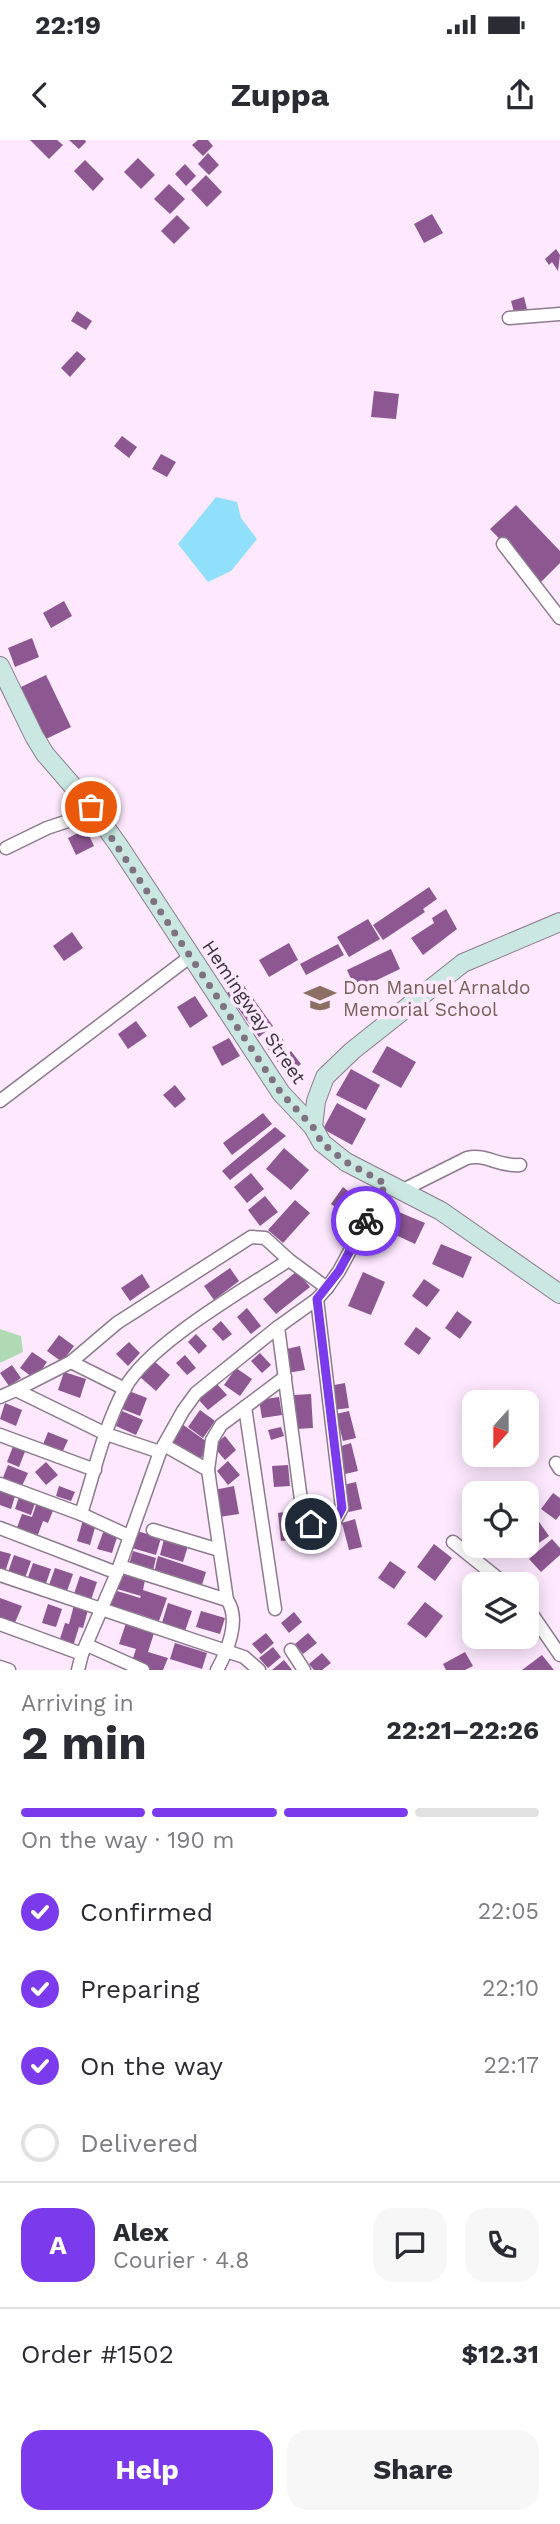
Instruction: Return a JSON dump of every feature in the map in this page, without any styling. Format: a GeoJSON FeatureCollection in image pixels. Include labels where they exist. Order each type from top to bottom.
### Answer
{"type":"FeatureCollection","features":[{"type":"Feature","properties":{"kind":"main road","name":"Hemingway Street"},"geometry":{"type":"LineString","coordinates":[[0,666],[40,745],[94,812],[281,1093],[313,1127],[322,1143],[346,1162],[441,1212],[560,1294]]}},
{"type":"Feature","properties":{"kind":"main road"},"geometry":{"type":"LineString","coordinates":[[313,1127],[316,1101],[325,1077],[352,1051],[463,963],[560,922]]}},
{"type":"Feature","properties":{"kind":"street"},"geometry":{"type":"LineString","coordinates":[[509,318],[560,314]]}},
{"type":"Feature","properties":{"kind":"street"},"geometry":{"type":"LineString","coordinates":[[503,544],[560,618]]}},
{"type":"Feature","properties":{"kind":"street"},"geometry":{"type":"LineString","coordinates":[[6,848],[47,828],[94,812]]}},
{"type":"Feature","properties":{"kind":"street"},"geometry":{"type":"LineString","coordinates":[[0,1101],[191,956]]}},
{"type":"Feature","properties":{"kind":"street"},"geometry":{"type":"LineString","coordinates":[[78,1670],[162,1449],[196,1393],[327,1289],[394,1187],[477,1155],[506,1166],[520,1165]]}},
{"type":"Feature","properties":{"kind":"street"},"geometry":{"type":"LineString","coordinates":[[0,1397],[71,1362],[117,1323],[251,1237],[265,1238],[327,1289]]}},
{"type":"Feature","properties":{"kind":"street"},"geometry":{"type":"LineString","coordinates":[[81,1514],[106,1434],[125,1389],[147,1360],[181,1332],[289,1260]]}},
{"type":"Feature","properties":{"kind":"street"},"geometry":{"type":"LineString","coordinates":[[278,1326],[303,1515],[311,1524],[335,1521],[342,1508],[317,1299]]}},
{"type":"Feature","properties":{"kind":"street"},"geometry":{"type":"LineString","coordinates":[[71,1362],[125,1389]]}},
{"type":"Feature","properties":{"kind":"street"},"geometry":{"type":"LineString","coordinates":[[217,1670],[227,1651],[232,1622],[208,1470],[212,1440],[221,1425],[285,1377]]}},
{"type":"Feature","properties":{"kind":"street"},"geometry":{"type":"LineString","coordinates":[[16,1390],[106,1434],[162,1449],[208,1470]]}},
{"type":"Feature","properties":{"kind":"street"},"geometry":{"type":"LineString","coordinates":[[245,1407],[275,1609]]}},
{"type":"Feature","properties":{"kind":"street"},"geometry":{"type":"LineString","coordinates":[[0,1435],[95,1470]]}},
{"type":"Feature","properties":{"kind":"street"},"geometry":{"type":"LineString","coordinates":[[0,1484],[81,1514],[129,1536]]}},
{"type":"Feature","properties":{"kind":"street"},"geometry":{"type":"LineString","coordinates":[[0,1528],[118,1569],[227,1600]]}},
{"type":"Feature","properties":{"kind":"street"},"geometry":{"type":"LineString","coordinates":[[153,1530],[219,1550]]}},
{"type":"Feature","properties":{"kind":"street"},"geometry":{"type":"LineString","coordinates":[[453,1542],[490,1572]]}},
{"type":"Feature","properties":{"kind":"street"},"geometry":{"type":"LineString","coordinates":[[0,1575],[244,1657],[259,1670]]}},
{"type":"Feature","properties":{"kind":"street"},"geometry":{"type":"LineString","coordinates":[[0,1624],[84,1649],[138,1669]]}},
{"type":"Feature","properties":{"kind":"street"},"geometry":{"type":"LineString","coordinates":[[539,1624],[560,1655]]}},
{"type":"Feature","properties":{"kind":"street"},"geometry":{"type":"LineString","coordinates":[[291,1650],[304,1670]]}},
{"type":"Feature","properties":{"kind":"street"},"geometry":{"type":"LineString","coordinates":[[0,1667],[9,1670]]}},
{"type":"Feature","properties":{"kind":"green space"},"geometry":{"type":"Polygon","coordinates":[[[0,1329],[21,1336],[23,1352],[0,1363],[0,1329]]]}},
{"type":"Feature","properties":{"kind":"water"},"geometry":{"type":"Polygon","coordinates":[[[216,497],[237,502],[241,518],[257,539],[231,571],[208,582],[178,544],[216,497]]]}},
{"type":"Feature","properties":{"kind":"building"},"geometry":{"type":"Polygon","coordinates":[[[30,140],[57,140],[63,145],[49,159],[30,140]]]}},
{"type":"Feature","properties":{"kind":"building"},"geometry":{"type":"Polygon","coordinates":[[[69,140],[85,140],[86,142],[79,149],[69,140]]]}},
{"type":"Feature","properties":{"kind":"building"},"geometry":{"type":"Polygon","coordinates":[[[198,140],[208,140],[213,146],[203,156],[192,145],[198,140]]]}},
{"type":"Feature","properties":{"kind":"building"},"geometry":{"type":"Polygon","coordinates":[[[208,153],[219,165],[209,175],[198,164],[208,153]]]}},
{"type":"Feature","properties":{"kind":"building"},"geometry":{"type":"Polygon","coordinates":[[[138,158],[155,175],[141,189],[124,172],[138,158]]]}},
{"type":"Feature","properties":{"kind":"building"},"geometry":{"type":"Polygon","coordinates":[[[85,160],[104,179],[93,191],[74,171],[85,160]]]}},
{"type":"Feature","properties":{"kind":"building"},"geometry":{"type":"Polygon","coordinates":[[[185,164],[196,176],[186,186],[175,174],[185,164]]]}},
{"type":"Feature","properties":{"kind":"building"},"geometry":{"type":"Polygon","coordinates":[[[206,175],[222,192],[207,207],[191,190],[206,175]]]}},
{"type":"Feature","properties":{"kind":"building"},"geometry":{"type":"Polygon","coordinates":[[[169,184],[185,199],[170,214],[154,199],[169,184]]]}},
{"type":"Feature","properties":{"kind":"building"},"geometry":{"type":"Polygon","coordinates":[[[432,214],[443,233],[424,243],[414,224],[432,214]]]}},
{"type":"Feature","properties":{"kind":"building"},"geometry":{"type":"Polygon","coordinates":[[[177,215],[190,228],[174,244],[161,231],[177,215]]]}},
{"type":"Feature","properties":{"kind":"building"},"geometry":{"type":"Polygon","coordinates":[[[556,249],[560,255],[558,271],[552,262],[549,265],[545,259],[556,249]]]}},
{"type":"Feature","properties":{"kind":"building"},"geometry":{"type":"Polygon","coordinates":[[[524,297],[527,309],[514,312],[511,301],[524,297]]]}},
{"type":"Feature","properties":{"kind":"building"},"geometry":{"type":"Polygon","coordinates":[[[77,311],[92,321],[86,330],[71,321],[77,311]]]}},
{"type":"Feature","properties":{"kind":"building"},"geometry":{"type":"Polygon","coordinates":[[[77,351],[86,359],[70,377],[61,368],[77,351]]]}},
{"type":"Feature","properties":{"kind":"building"},"geometry":{"type":"Polygon","coordinates":[[[374,391],[399,394],[396,419],[371,417],[374,391]]]}},
{"type":"Feature","properties":{"kind":"building"},"geometry":{"type":"Polygon","coordinates":[[[122,436],[137,447],[129,458],[114,446],[122,436]]]}},
{"type":"Feature","properties":{"kind":"building"},"geometry":{"type":"Polygon","coordinates":[[[161,454],[176,462],[167,477],[152,469],[161,454]]]}},
{"type":"Feature","properties":{"kind":"building"},"geometry":{"type":"Polygon","coordinates":[[[516,505],[560,551],[560,563],[541,582],[490,529],[516,505]]]}},
{"type":"Feature","properties":{"kind":"building"},"geometry":{"type":"Polygon","coordinates":[[[64,601],[72,616],[51,628],[43,613],[64,601]]]}},
{"type":"Feature","properties":{"kind":"building"},"geometry":{"type":"Polygon","coordinates":[[[32,638],[39,657],[15,667],[8,648],[32,638]]]}},
{"type":"Feature","properties":{"kind":"building"},"geometry":{"type":"Polygon","coordinates":[[[46,675],[71,727],[46,739],[21,687],[46,675]]]}},
{"type":"Feature","properties":{"kind":"building"},"geometry":{"type":"Polygon","coordinates":[[[86,829],[94,846],[76,855],[68,838],[86,829]]]}},
{"type":"Feature","properties":{"kind":"building"},"geometry":{"type":"Polygon","coordinates":[[[429,887],[437,899],[423,909],[425,912],[383,940],[373,925],[429,887]]]}},
{"type":"Feature","properties":{"kind":"building"},"geometry":{"type":"Polygon","coordinates":[[[446,909],[457,929],[423,955],[411,938],[434,923],[432,918],[446,909]]]}},
{"type":"Feature","properties":{"kind":"building"},"geometry":{"type":"Polygon","coordinates":[[[368,919],[380,939],[349,957],[337,937],[368,919]]]}},
{"type":"Feature","properties":{"kind":"building"},"geometry":{"type":"Polygon","coordinates":[[[72,932],[83,948],[64,961],[53,946],[72,932]]]}},
{"type":"Feature","properties":{"kind":"building"},"geometry":{"type":"Polygon","coordinates":[[[289,943],[298,960],[269,977],[259,960],[289,943]]]}},
{"type":"Feature","properties":{"kind":"building"},"geometry":{"type":"Polygon","coordinates":[[[338,944],[344,955],[306,975],[300,964],[338,944]]]}},
{"type":"Feature","properties":{"kind":"building"},"geometry":{"type":"Polygon","coordinates":[[[391,949],[400,969],[356,990],[347,970],[391,949]]]}},
{"type":"Feature","properties":{"kind":"building"},"geometry":{"type":"Polygon","coordinates":[[[242,983],[273,1026],[259,1037],[227,993],[242,983]]]}},
{"type":"Feature","properties":{"kind":"building"},"geometry":{"type":"Polygon","coordinates":[[[195,996],[208,1016],[190,1028],[177,1007],[195,996]]]}},
{"type":"Feature","properties":{"kind":"building"},"geometry":{"type":"Polygon","coordinates":[[[136,1021],[147,1036],[128,1049],[118,1034],[136,1021]]]}},
{"type":"Feature","properties":{"kind":"building"},"geometry":{"type":"Polygon","coordinates":[[[278,1032],[288,1054],[291,1051],[301,1064],[287,1075],[263,1042],[278,1032]]]}},
{"type":"Feature","properties":{"kind":"building"},"geometry":{"type":"Polygon","coordinates":[[[229,1038],[240,1056],[222,1066],[212,1047],[229,1038]]]}},
{"type":"Feature","properties":{"kind":"building"},"geometry":{"type":"Polygon","coordinates":[[[387,1046],[416,1062],[401,1088],[372,1072],[387,1046]]]}},
{"type":"Feature","properties":{"kind":"building"},"geometry":{"type":"Polygon","coordinates":[[[351,1069],[380,1085],[366,1110],[336,1095],[351,1069]]]}},
{"type":"Feature","properties":{"kind":"building"},"geometry":{"type":"Polygon","coordinates":[[[175,1085],[186,1099],[175,1108],[163,1095],[175,1085]]]}},
{"type":"Feature","properties":{"kind":"building"},"geometry":{"type":"Polygon","coordinates":[[[337,1103],[366,1119],[352,1145],[323,1129],[337,1103]]]}},
{"type":"Feature","properties":{"kind":"building"},"geometry":{"type":"Polygon","coordinates":[[[263,1113],[272,1124],[232,1155],[223,1143],[263,1113]]]}},
{"type":"Feature","properties":{"kind":"building"},"geometry":{"type":"Polygon","coordinates":[[[275,1127],[286,1136],[230,1180],[222,1171],[275,1127]]]}},
{"type":"Feature","properties":{"kind":"building"},"geometry":{"type":"Polygon","coordinates":[[[284,1148],[309,1170],[291,1190],[266,1169],[284,1148]]]}},
{"type":"Feature","properties":{"kind":"building"},"geometry":{"type":"Polygon","coordinates":[[[251,1173],[264,1189],[247,1203],[234,1187],[251,1173]]]}},
{"type":"Feature","properties":{"kind":"building"},"geometry":{"type":"Polygon","coordinates":[[[343,1187],[358,1199],[346,1215],[331,1204],[343,1187]]]}},
{"type":"Feature","properties":{"kind":"building"},"geometry":{"type":"Polygon","coordinates":[[[265,1196],[278,1212],[260,1226],[248,1210],[265,1196]]]}},
{"type":"Feature","properties":{"kind":"building"},"geometry":{"type":"Polygon","coordinates":[[[295,1200],[310,1213],[283,1243],[268,1230],[295,1200]]]}},
{"type":"Feature","properties":{"kind":"building"},"geometry":{"type":"Polygon","coordinates":[[[394,1210],[425,1223],[415,1244],[385,1230],[394,1210]]]}},
{"type":"Feature","properties":{"kind":"building"},"geometry":{"type":"Polygon","coordinates":[[[441,1244],[472,1257],[463,1278],[432,1264],[441,1244]]]}},
{"type":"Feature","properties":{"kind":"building"},"geometry":{"type":"Polygon","coordinates":[[[230,1268],[239,1281],[214,1300],[204,1286],[230,1268]]]}},
{"type":"Feature","properties":{"kind":"building"},"geometry":{"type":"Polygon","coordinates":[[[297,1271],[310,1287],[276,1314],[263,1299],[297,1271]]]}},
{"type":"Feature","properties":{"kind":"building"},"geometry":{"type":"Polygon","coordinates":[[[363,1272],[385,1282],[371,1315],[348,1306],[363,1272]]]}},
{"type":"Feature","properties":{"kind":"building"},"geometry":{"type":"Polygon","coordinates":[[[142,1274],[150,1287],[130,1301],[121,1288],[142,1274]]]}},
{"type":"Feature","properties":{"kind":"building"},"geometry":{"type":"Polygon","coordinates":[[[424,1279],[440,1290],[427,1307],[412,1296],[424,1279]]]}},
{"type":"Feature","properties":{"kind":"building"},"geometry":{"type":"Polygon","coordinates":[[[247,1308],[261,1326],[251,1334],[237,1317],[247,1308]]]}},
{"type":"Feature","properties":{"kind":"building"},"geometry":{"type":"Polygon","coordinates":[[[457,1311],[472,1322],[460,1339],[445,1328],[457,1311]]]}},
{"type":"Feature","properties":{"kind":"building"},"geometry":{"type":"Polygon","coordinates":[[[221,1321],[232,1334],[223,1341],[212,1329],[221,1321]]]}},
{"type":"Feature","properties":{"kind":"building"},"geometry":{"type":"Polygon","coordinates":[[[416,1327],[431,1338],[419,1355],[404,1344],[416,1327]]]}},
{"type":"Feature","properties":{"kind":"building"},"geometry":{"type":"Polygon","coordinates":[[[196,1334],[207,1346],[199,1354],[188,1342],[196,1334]]]}},
{"type":"Feature","properties":{"kind":"building"},"geometry":{"type":"Polygon","coordinates":[[[59,1335],[74,1346],[62,1362],[47,1351],[59,1335]]]}},
{"type":"Feature","properties":{"kind":"building"},"geometry":{"type":"Polygon","coordinates":[[[129,1342],[140,1353],[128,1366],[116,1354],[129,1342]]]}},
{"type":"Feature","properties":{"kind":"building"},"geometry":{"type":"Polygon","coordinates":[[[300,1346],[305,1370],[287,1373],[282,1350],[300,1346]]]}},
{"type":"Feature","properties":{"kind":"building"},"geometry":{"type":"Polygon","coordinates":[[[32,1352],[47,1362],[35,1379],[20,1368],[32,1352]]]}},
{"type":"Feature","properties":{"kind":"building"},"geometry":{"type":"Polygon","coordinates":[[[260,1353],[271,1365],[262,1373],[251,1361],[260,1353]]]}},
{"type":"Feature","properties":{"kind":"building"},"geometry":{"type":"Polygon","coordinates":[[[185,1355],[196,1368],[187,1375],[176,1363],[185,1355]]]}},
{"type":"Feature","properties":{"kind":"building"},"geometry":{"type":"Polygon","coordinates":[[[154,1361],[170,1375],[156,1391],[140,1377],[154,1361]]]}},
{"type":"Feature","properties":{"kind":"building"},"geometry":{"type":"Polygon","coordinates":[[[12,1365],[21,1378],[9,1386],[0,1373],[12,1365]]]}},
{"type":"Feature","properties":{"kind":"building"},"geometry":{"type":"Polygon","coordinates":[[[236,1368],[252,1379],[240,1396],[224,1385],[236,1368]]]}},
{"type":"Feature","properties":{"kind":"building"},"geometry":{"type":"Polygon","coordinates":[[[64,1372],[86,1379],[80,1398],[58,1390],[64,1372]]]}},
{"type":"Feature","properties":{"kind":"building"},"geometry":{"type":"Polygon","coordinates":[[[216,1383],[227,1395],[208,1410],[197,1398],[216,1383]]]}},
{"type":"Feature","properties":{"kind":"building"},"geometry":{"type":"Polygon","coordinates":[[[345,1383],[349,1408],[333,1410],[329,1386],[345,1383]]]}},
{"type":"Feature","properties":{"kind":"building"},"geometry":{"type":"Polygon","coordinates":[[[129,1391],[147,1398],[140,1416],[122,1409],[129,1391]]]}},
{"type":"Feature","properties":{"kind":"building"},"geometry":{"type":"Polygon","coordinates":[[[311,1394],[313,1428],[296,1429],[294,1395],[311,1394]]]}},
{"type":"Feature","properties":{"kind":"building"},"geometry":{"type":"Polygon","coordinates":[[[279,1397],[282,1415],[262,1418],[259,1400],[279,1397]]]}},
{"type":"Feature","properties":{"kind":"building"},"geometry":{"type":"Polygon","coordinates":[[[5,1403],[22,1410],[16,1426],[0,1419],[5,1403]]]}},
{"type":"Feature","properties":{"kind":"building"},"geometry":{"type":"Polygon","coordinates":[[[200,1410],[215,1421],[203,1438],[188,1427],[200,1410]]]}},
{"type":"Feature","properties":{"kind":"building"},"geometry":{"type":"Polygon","coordinates":[[[122,1411],[143,1420],[136,1435],[116,1426],[122,1411]]]}},
{"type":"Feature","properties":{"kind":"building"},"geometry":{"type":"Polygon","coordinates":[[[349,1411],[356,1438],[343,1441],[336,1414],[349,1411]]]}},
{"type":"Feature","properties":{"kind":"building"},"geometry":{"type":"Polygon","coordinates":[[[179,1422],[210,1444],[199,1461],[168,1439],[179,1422]]]}},
{"type":"Feature","properties":{"kind":"building"},"geometry":{"type":"Polygon","coordinates":[[[281,1427],[284,1436],[271,1440],[268,1430],[281,1427]]]}},
{"type":"Feature","properties":{"kind":"building"},"geometry":{"type":"Polygon","coordinates":[[[48,1432],[68,1440],[61,1455],[42,1447],[48,1432]]]}},
{"type":"Feature","properties":{"kind":"building"},"geometry":{"type":"Polygon","coordinates":[[[225,1436],[236,1450],[225,1460],[213,1446],[225,1436]]]}},
{"type":"Feature","properties":{"kind":"building"},"geometry":{"type":"Polygon","coordinates":[[[351,1443],[358,1471],[345,1474],[338,1447],[351,1443]]]}},
{"type":"Feature","properties":{"kind":"building"},"geometry":{"type":"Polygon","coordinates":[[[14,1444],[26,1449],[19,1467],[7,1462],[14,1444]]]}},
{"type":"Feature","properties":{"kind":"building"},"geometry":{"type":"Polygon","coordinates":[[[228,1461],[240,1475],[228,1485],[217,1471],[228,1461]]]}},
{"type":"Feature","properties":{"kind":"building"},"geometry":{"type":"Polygon","coordinates":[[[46,1462],[58,1475],[46,1485],[35,1472],[46,1462]]]}},
{"type":"Feature","properties":{"kind":"building"},"geometry":{"type":"Polygon","coordinates":[[[8,1465],[28,1473],[21,1488],[2,1480],[8,1465]]]}},
{"type":"Feature","properties":{"kind":"building"},"geometry":{"type":"Polygon","coordinates":[[[288,1465],[290,1486],[274,1487],[272,1466],[288,1465]]]}},
{"type":"Feature","properties":{"kind":"building"},"geometry":{"type":"Polygon","coordinates":[[[356,1482],[362,1509],[349,1512],[343,1485],[356,1482]]]}},
{"type":"Feature","properties":{"kind":"building"},"geometry":{"type":"Polygon","coordinates":[[[59,1486],[75,1492],[71,1501],[56,1496],[59,1486]]]}},
{"type":"Feature","properties":{"kind":"building"},"geometry":{"type":"Polygon","coordinates":[[[234,1486],[239,1514],[219,1517],[214,1490],[234,1486]]]}},
{"type":"Feature","properties":{"kind":"building"},"geometry":{"type":"Polygon","coordinates":[[[0,1488],[16,1493],[11,1509],[0,1505],[0,1488]]]}},
{"type":"Feature","properties":{"kind":"building"},"geometry":{"type":"Polygon","coordinates":[[[553,1493],[560,1498],[560,1515],[556,1520],[541,1509],[553,1493]]]}},
{"type":"Feature","properties":{"kind":"building"},"geometry":{"type":"Polygon","coordinates":[[[20,1494],[36,1500],[31,1515],[15,1509],[20,1494]]]}},
{"type":"Feature","properties":{"kind":"building"},"geometry":{"type":"Polygon","coordinates":[[[37,1502],[54,1508],[48,1523],[43,1521],[36,1540],[15,1533],[22,1514],[32,1517],[37,1502]]]}},
{"type":"Feature","properties":{"kind":"building"},"geometry":{"type":"Polygon","coordinates":[[[291,1511],[295,1540],[281,1541],[278,1513],[291,1511]]]}},
{"type":"Feature","properties":{"kind":"building"},"geometry":{"type":"Polygon","coordinates":[[[355,1519],[362,1547],[349,1550],[342,1523],[355,1519]]]}},
{"type":"Feature","properties":{"kind":"building"},"geometry":{"type":"Polygon","coordinates":[[[83,1520],[96,1524],[90,1545],[77,1541],[83,1520]]]}},
{"type":"Feature","properties":{"kind":"building"},"geometry":{"type":"Polygon","coordinates":[[[539,1522],[549,1536],[539,1543],[539,1522]]]}},
{"type":"Feature","properties":{"kind":"building"},"geometry":{"type":"Polygon","coordinates":[[[104,1530],[118,1534],[112,1553],[97,1549],[104,1530]]]}},
{"type":"Feature","properties":{"kind":"building"},"geometry":{"type":"Polygon","coordinates":[[[137,1531],[161,1538],[156,1555],[132,1548],[137,1531]]]}},
{"type":"Feature","properties":{"kind":"building"},"geometry":{"type":"Polygon","coordinates":[[[164,1539],[188,1546],[183,1562],[160,1555],[164,1539]]]}},
{"type":"Feature","properties":{"kind":"building"},"geometry":{"type":"Polygon","coordinates":[[[552,1539],[560,1548],[560,1555],[541,1572],[529,1559],[539,1558],[539,1550],[552,1539]]]}},
{"type":"Feature","properties":{"kind":"building"},"geometry":{"type":"Polygon","coordinates":[[[434,1544],[452,1558],[435,1581],[417,1567],[434,1544]]]}},
{"type":"Feature","properties":{"kind":"building"},"geometry":{"type":"Polygon","coordinates":[[[0,1551],[11,1554],[4,1575],[0,1573],[0,1551]]]}},
{"type":"Feature","properties":{"kind":"building"},"geometry":{"type":"Polygon","coordinates":[[[133,1551],[156,1558],[152,1575],[128,1568],[133,1551]]]}},
{"type":"Feature","properties":{"kind":"building"},"geometry":{"type":"Polygon","coordinates":[[[14,1555],[31,1561],[24,1581],[7,1575],[14,1555]]]}},
{"type":"Feature","properties":{"kind":"building"},"geometry":{"type":"Polygon","coordinates":[[[158,1556],[206,1572],[201,1588],[154,1573],[158,1556]]]}},
{"type":"Feature","properties":{"kind":"building"},"geometry":{"type":"Polygon","coordinates":[[[390,1561],[406,1572],[394,1589],[378,1578],[390,1561]]]}},
{"type":"Feature","properties":{"kind":"building"},"geometry":{"type":"Polygon","coordinates":[[[33,1563],[51,1569],[44,1589],[26,1583],[33,1563]]]}},
{"type":"Feature","properties":{"kind":"building"},"geometry":{"type":"Polygon","coordinates":[[[55,1568],[73,1574],[66,1594],[48,1588],[55,1568]]]}},
{"type":"Feature","properties":{"kind":"building"},"geometry":{"type":"Polygon","coordinates":[[[122,1573],[145,1580],[143,1590],[167,1598],[159,1621],[136,1613],[134,1618],[107,1608],[114,1590],[140,1598],[141,1596],[117,1589],[122,1573]]]}},
{"type":"Feature","properties":{"kind":"building"},"geometry":{"type":"Polygon","coordinates":[[[80,1576],[97,1582],[90,1603],[73,1597],[80,1576]]]}},
{"type":"Feature","properties":{"kind":"building"},"geometry":{"type":"Polygon","coordinates":[[[0,1598],[22,1606],[14,1625],[0,1619],[0,1598]]]}},
{"type":"Feature","properties":{"kind":"building"},"geometry":{"type":"Polygon","coordinates":[[[425,1602],[443,1616],[426,1638],[407,1624],[425,1602]]]}},
{"type":"Feature","properties":{"kind":"building"},"geometry":{"type":"Polygon","coordinates":[[[168,1603],[192,1611],[184,1634],[161,1626],[168,1603]]]}},
{"type":"Feature","properties":{"kind":"building"},"geometry":{"type":"Polygon","coordinates":[[[48,1604],[62,1609],[56,1627],[42,1623],[48,1604]]]}},
{"type":"Feature","properties":{"kind":"building"},"geometry":{"type":"Polygon","coordinates":[[[74,1605],[88,1610],[83,1628],[79,1627],[73,1646],[59,1642],[65,1623],[69,1624],[74,1605]]]}},
{"type":"Feature","properties":{"kind":"building"},"geometry":{"type":"Polygon","coordinates":[[[201,1611],[225,1618],[220,1634],[196,1627],[201,1611]]]}},
{"type":"Feature","properties":{"kind":"building"},"geometry":{"type":"Polygon","coordinates":[[[294,1612],[302,1622],[289,1633],[281,1623],[294,1612]]]}},
{"type":"Feature","properties":{"kind":"building"},"geometry":{"type":"Polygon","coordinates":[[[126,1623],[154,1633],[148,1652],[168,1658],[163,1670],[150,1670],[131,1664],[136,1649],[119,1644],[126,1623]]]}},
{"type":"Feature","properties":{"kind":"building"},"geometry":{"type":"Polygon","coordinates":[[[266,1633],[274,1643],[261,1654],[252,1644],[266,1633]]]}},
{"type":"Feature","properties":{"kind":"building"},"geometry":{"type":"Polygon","coordinates":[[[308,1633],[317,1643],[303,1654],[295,1644],[308,1633]]]}},
{"type":"Feature","properties":{"kind":"building"},"geometry":{"type":"Polygon","coordinates":[[[175,1643],[207,1653],[202,1669],[170,1659],[175,1643]]]}},
{"type":"Feature","properties":{"kind":"building"},"geometry":{"type":"Polygon","coordinates":[[[273,1647],[281,1657],[268,1668],[259,1658],[273,1647]]]}},
{"type":"Feature","properties":{"kind":"building"},"geometry":{"type":"Polygon","coordinates":[[[465,1652],[473,1666],[465,1670],[446,1670],[443,1664],[465,1652]]]}},
{"type":"Feature","properties":{"kind":"building"},"geometry":{"type":"Polygon","coordinates":[[[322,1653],[331,1663],[322,1670],[314,1670],[309,1664],[322,1653]]]}},
{"type":"Feature","properties":{"kind":"building"},"geometry":{"type":"Polygon","coordinates":[[[542,1655],[554,1670],[522,1670],[542,1655]]]}},
{"type":"Feature","properties":{"kind":"building"},"geometry":{"type":"Polygon","coordinates":[[[284,1660],[292,1670],[272,1670],[284,1660]]]}},
{"type":"Feature","properties":{"kind":"way so far"},"geometry":{"type":"LineString","coordinates":[[91,807],[281,1093],[313,1127],[322,1143],[346,1162],[386,1184],[366,1221]]}},
{"type":"Feature","properties":{"kind":"place","name":"Don Manuel Arnaldo Memorial School"},"geometry":{"type":"Point","coordinates":[320,998]}},
{"type":"Feature","properties":{"kind":"route"},"geometry":{"type":"LineString","coordinates":[[311,1524],[335,1521],[342,1508],[317,1299],[339,1271],[366,1221]]}}]}
